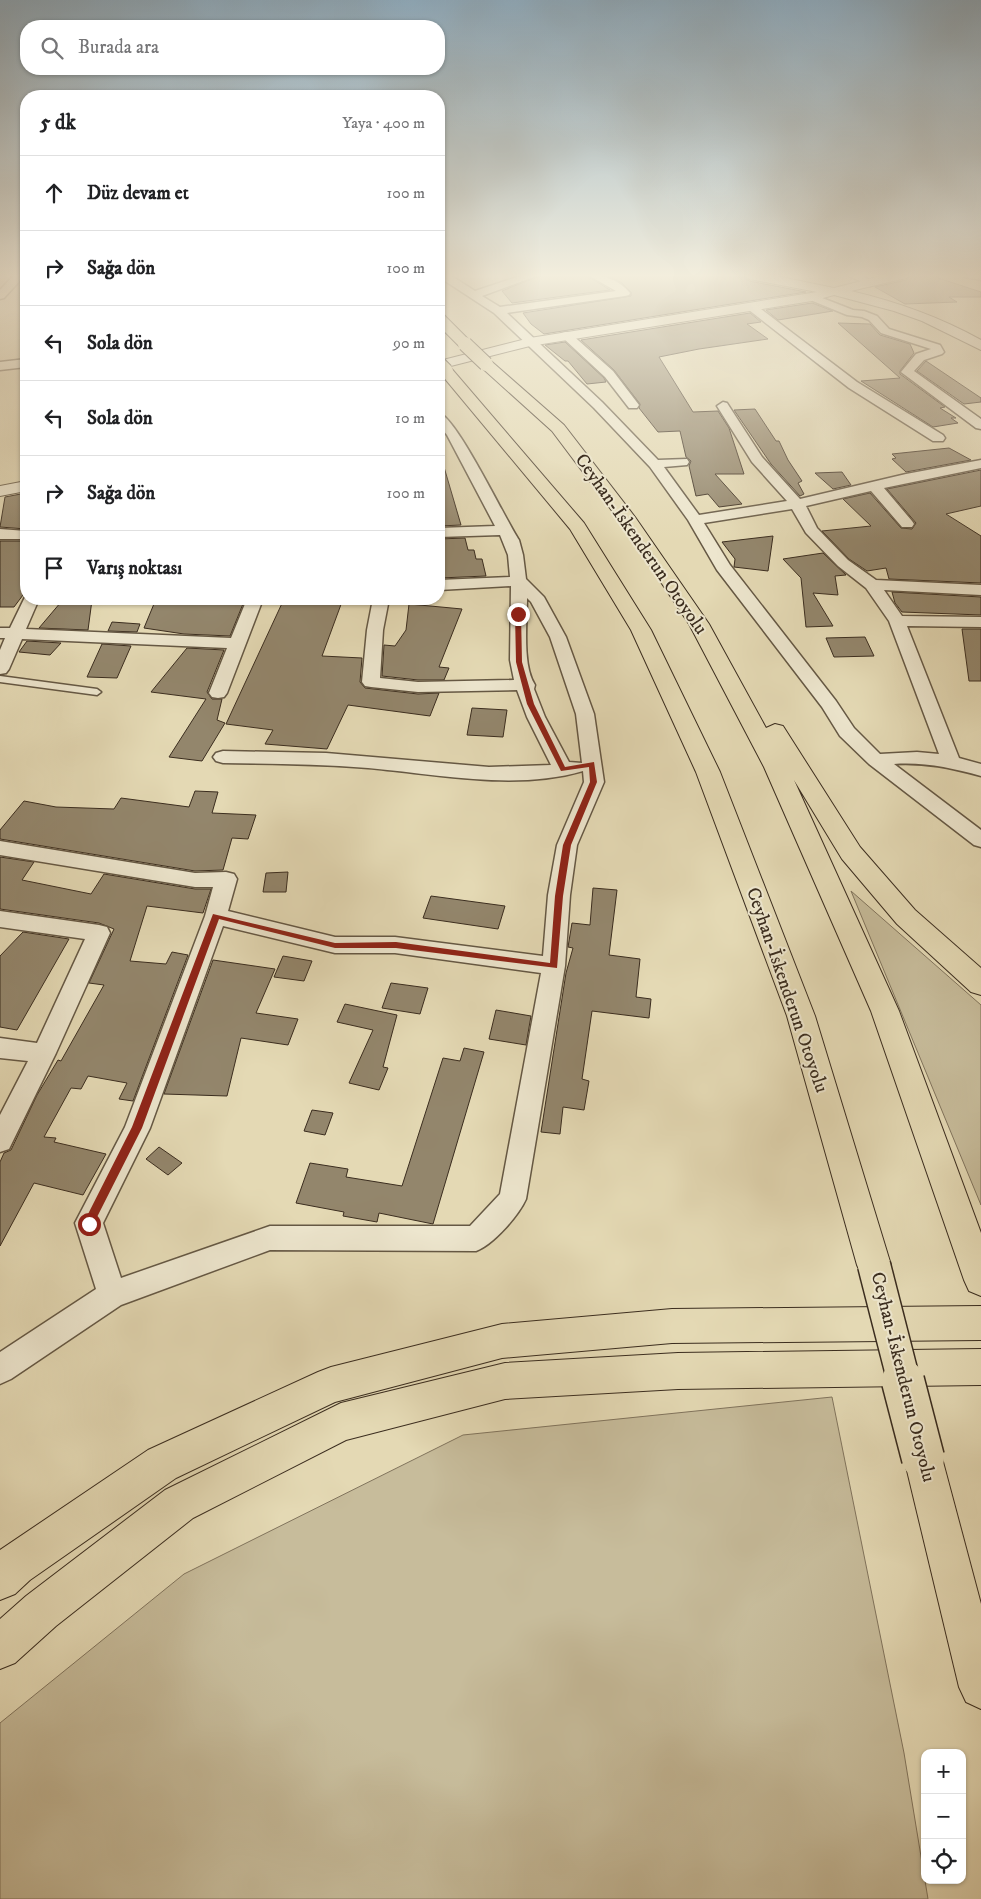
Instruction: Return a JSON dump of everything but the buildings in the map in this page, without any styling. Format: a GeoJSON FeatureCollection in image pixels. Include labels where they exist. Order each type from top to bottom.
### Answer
{"type":"FeatureCollection","features":[{"type":"Feature","properties":{"kind":"highway","name":"Ceyhan-İskenderun Otoyolu"},"geometry":{"type":"LineString","coordinates":[[486,364],[558,428],[629,521],[700,624],[776,766],[885,1011],[978,1272]]}},
{"type":"Feature","properties":{"kind":"highway","name":"Ceyhan-İskenderun Otoyolu"},"geometry":{"type":"LineString","coordinates":[[445,371],[578,527],[641,630],[708,772],[801,1016],[874,1265],[980,1681]]}},
{"type":"Feature","properties":{"kind":"highway"},"geometry":{"type":"LineString","coordinates":[[629,521],[707,621],[852,853],[906,916],[981,984]]}},
{"type":"Feature","properties":{"kind":"highway"},"geometry":{"type":"LineString","coordinates":[[0,1578],[15,1565],[162,1464],[331,1385],[502,1342],[672,1326],[981,1323]]}},
{"type":"Feature","properties":{"kind":"highway"},"geometry":{"type":"LineString","coordinates":[[0,1648],[41,1611],[179,1504],[341,1422],[504,1381],[678,1371],[981,1367]]}},
{"type":"Feature","properties":{"kind":"street"},"geometry":{"type":"LineString","coordinates":[[0,366],[20,364]]}},
{"type":"Feature","properties":{"kind":"street"},"geometry":{"type":"LineString","coordinates":[[553,364],[598,405],[655,464],[695,520],[723,567],[830,705],[847,732],[876,760],[981,840]]}},
{"type":"Feature","properties":{"kind":"street"},"geometry":{"type":"LineString","coordinates":[[597,364],[609,374],[633,405]]}},
{"type":"Feature","properties":{"kind":"street"},"geometry":{"type":"LineString","coordinates":[[825,364],[853,385],[938,438]]}},
{"type":"Feature","properties":{"kind":"street"},"geometry":{"type":"LineString","coordinates":[[914,364],[907,372],[981,425]]}},
{"type":"Feature","properties":{"kind":"street"},"geometry":{"type":"LineString","coordinates":[[723,406],[757,459],[797,504],[811,530],[842,563],[872,585],[897,621],[934,710],[951,760]]}},
{"type":"Feature","properties":{"kind":"street"},"geometry":{"type":"LineString","coordinates":[[445,424],[453,434],[505,530],[512,537],[519,581],[519,662],[530,704],[563,770]]}},
{"type":"Feature","properties":{"kind":"street"},"geometry":{"type":"LineString","coordinates":[[655,464],[682,462]]}},
{"type":"Feature","properties":{"kind":"street"},"geometry":{"type":"LineString","coordinates":[[695,520],[797,504],[981,464]]}},
{"type":"Feature","properties":{"kind":"street"},"geometry":{"type":"LineString","coordinates":[[875,486],[907,524]]}},
{"type":"Feature","properties":{"kind":"street"},"geometry":{"type":"LineString","coordinates":[[0,491],[20,487]]}},
{"type":"Feature","properties":{"kind":"street"},"geometry":{"type":"LineString","coordinates":[[445,533],[505,530]]}},
{"type":"Feature","properties":{"kind":"street"},"geometry":{"type":"LineString","coordinates":[[0,534],[20,535]]}},
{"type":"Feature","properties":{"kind":"street"},"geometry":{"type":"LineString","coordinates":[[0,1369],[112,1295],[270,1238],[476,1239],[513,1199],[554,966],[559,896],[567,845],[594,782],[585,714],[558,637],[538,600],[519,581],[445,585]]}},
{"type":"Feature","properties":{"kind":"street"},"geometry":{"type":"LineString","coordinates":[[872,585],[981,590]]}},
{"type":"Feature","properties":{"kind":"street"},"geometry":{"type":"LineString","coordinates":[[0,669],[8,633],[28,605]]}},
{"type":"Feature","properties":{"kind":"street"},"geometry":{"type":"LineString","coordinates":[[218,693],[251,605]]}},
{"type":"Feature","properties":{"kind":"street"},"geometry":{"type":"LineString","coordinates":[[380,605],[375,630],[371,682],[418,687],[526,685]]}},
{"type":"Feature","properties":{"kind":"street"},"geometry":{"type":"LineString","coordinates":[[897,621],[981,622]]}},
{"type":"Feature","properties":{"kind":"street"},"geometry":{"type":"LineString","coordinates":[[8,633],[236,642]]}},
{"type":"Feature","properties":{"kind":"street"},"geometry":{"type":"LineString","coordinates":[[876,760],[910,756],[951,760],[981,770]]}},
{"type":"Feature","properties":{"kind":"street"},"geometry":{"type":"LineString","coordinates":[[223,757],[340,759],[500,774],[550,772],[592,764]]}},
{"type":"Feature","properties":{"kind":"street"},"geometry":{"type":"LineString","coordinates":[[0,848],[195,880],[226,878],[216,916],[137,1128],[89,1224],[112,1295]]}},
{"type":"Feature","properties":{"kind":"street"},"geometry":{"type":"LineString","coordinates":[[216,916],[335,946],[396,945],[554,966]]}},
{"type":"Feature","properties":{"kind":"street"},"geometry":{"type":"LineString","coordinates":[[0,919],[99,934],[44,1053],[0,1141]]}},
{"type":"Feature","properties":{"kind":"street"},"geometry":{"type":"LineString","coordinates":[[0,1048],[44,1053]]}},
{"type":"Feature","properties":{"kind":"lane"},"geometry":{"type":"LineString","coordinates":[[0,679],[97,692]]}},
{"type":"Feature","properties":{"kind":"shaded area"},"geometry":{"type":"Polygon","coordinates":[[[851,891],[981,1005],[981,1205],[851,891]]]}},
{"type":"Feature","properties":{"kind":"shaded area"},"geometry":{"type":"Polygon","coordinates":[[[832,1397],[904,1753],[921,1856],[921,1884],[926,1884],[928,1899],[0,1899],[0,1723],[184,1574],[463,1435],[832,1397]]]}},
{"type":"Feature","properties":{"kind":"route"},"geometry":{"type":"LineString","coordinates":[[89,1224],[137,1128],[216,916],[335,946],[396,945],[554,966],[559,896],[567,845],[594,782],[592,764],[563,770],[530,704],[519,662],[518,614]]}}]}
